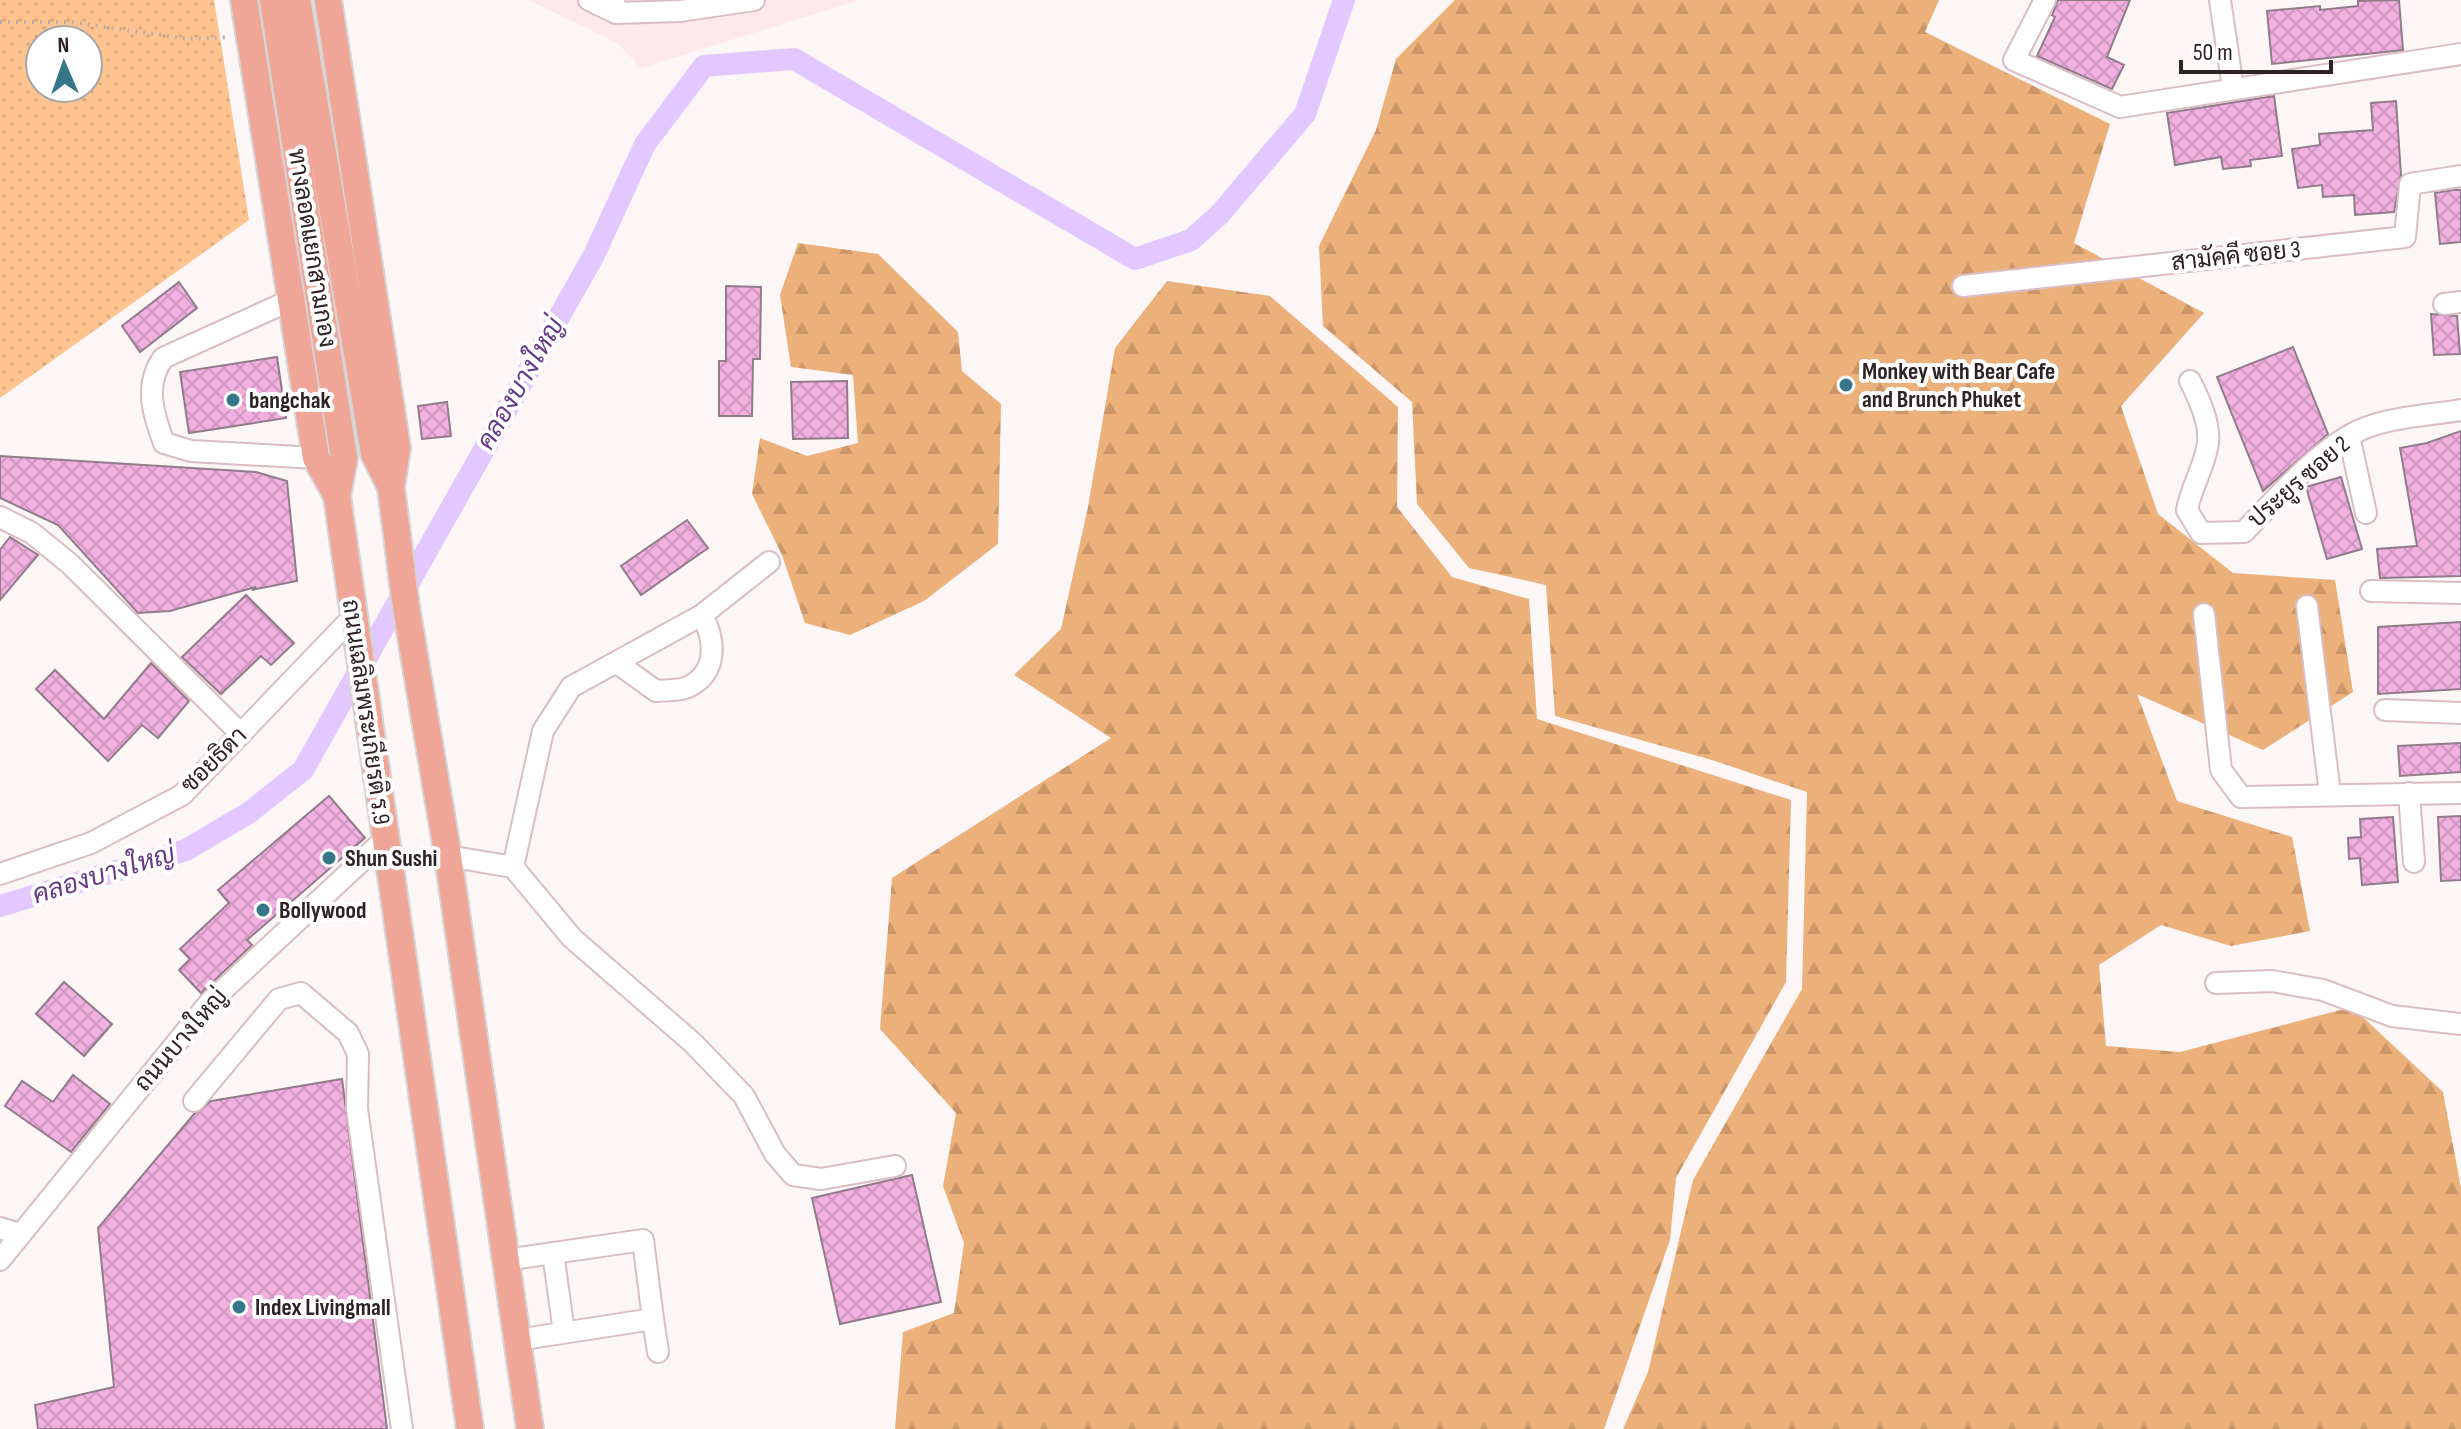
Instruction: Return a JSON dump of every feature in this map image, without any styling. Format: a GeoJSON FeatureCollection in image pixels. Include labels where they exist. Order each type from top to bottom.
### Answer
{"type":"FeatureCollection","features":[{"type":"Feature","properties":{"kind":"main road","name":"ถนนเฉลิมพระเกียรติ ร.9"},"geometry":{"type":"LineString","coordinates":[[244,0],[316,458],[337,496],[383,841],[469,1429]]}},
{"type":"Feature","properties":{"kind":"main road","name":"ทางลอดแยกสามกอง"},"geometry":{"type":"LineString","coordinates":[[273,0],[344,458],[337,496]]}},
{"type":"Feature","properties":{"kind":"main road","name":"ทางลอดแยกสามกอง"},"geometry":{"type":"LineString","coordinates":[[297,0],[374,453],[391,487]]}},
{"type":"Feature","properties":{"kind":"main road"},"geometry":{"type":"LineString","coordinates":[[328,0],[397,448],[391,487],[406,607],[448,856],[530,1429]]}},
{"type":"Feature","properties":{"kind":"street"},"geometry":{"type":"LineString","coordinates":[[589,0],[615,7],[680,11],[754,0]]}},
{"type":"Feature","properties":{"kind":"street"},"geometry":{"type":"LineString","coordinates":[[2045,0],[2014,60],[2120,107],[2461,54]]}},
{"type":"Feature","properties":{"kind":"street"},"geometry":{"type":"LineString","coordinates":[[2220,0],[2233,88]]}},
{"type":"Feature","properties":{"kind":"street","name":"สามัคคี ซอย 3"},"geometry":{"type":"LineString","coordinates":[[1963,286],[2405,237],[2410,184],[2461,176]]}},
{"type":"Feature","properties":{"kind":"street"},"geometry":{"type":"LineString","coordinates":[[291,300],[163,358],[152,373],[152,411],[164,443],[191,451],[316,458]]}},
{"type":"Feature","properties":{"kind":"street","name":"ประยูร ซอย 2"},"geometry":{"type":"LineString","coordinates":[[2190,381],[2203,408],[2208,442],[2190,489],[2187,510],[2201,533],[2244,532],[2349,436],[2367,427],[2461,410]]}},
{"type":"Feature","properties":{"kind":"street"},"geometry":{"type":"LineString","coordinates":[[2349,436],[2366,513]]}},
{"type":"Feature","properties":{"kind":"street"},"geometry":{"type":"LineString","coordinates":[[0,517],[32,533],[70,564],[241,734]]}},
{"type":"Feature","properties":{"kind":"street"},"geometry":{"type":"LineString","coordinates":[[513,867],[543,731],[571,687],[702,615],[769,562]]}},
{"type":"Feature","properties":{"kind":"street"},"geometry":{"type":"LineString","coordinates":[[2371,591],[2461,593]]}},
{"type":"Feature","properties":{"kind":"street"},"geometry":{"type":"LineString","coordinates":[[2307,606],[2330,794]]}},
{"type":"Feature","properties":{"kind":"street"},"geometry":{"type":"LineString","coordinates":[[2204,614],[2221,770],[2241,797],[2461,793]]}},
{"type":"Feature","properties":{"kind":"street"},"geometry":{"type":"LineString","coordinates":[[617,663],[656,691],[687,688],[706,673],[712,655],[713,636],[702,615]]}},
{"type":"Feature","properties":{"kind":"street","name":"ซอยธิดา"},"geometry":{"type":"LineString","coordinates":[[0,874],[91,843],[182,795],[352,618]]}},
{"type":"Feature","properties":{"kind":"street"},"geometry":{"type":"LineString","coordinates":[[2385,710],[2461,713]]}},
{"type":"Feature","properties":{"kind":"street"},"geometry":{"type":"LineString","coordinates":[[2409,793],[2414,862]]}},
{"type":"Feature","properties":{"kind":"street","name":"ถนนบางใหญ่"},"geometry":{"type":"LineString","coordinates":[[0,1260],[209,1003],[383,841]]}},
{"type":"Feature","properties":{"kind":"street"},"geometry":{"type":"LineString","coordinates":[[448,856],[513,867],[572,938],[693,1043],[744,1096],[775,1154],[793,1175],[821,1179],[895,1166]]}},
{"type":"Feature","properties":{"kind":"street"},"geometry":{"type":"LineString","coordinates":[[2216,983],[2272,981],[2323,990],[2392,1016],[2461,1024]]}},
{"type":"Feature","properties":{"kind":"street"},"geometry":{"type":"LineString","coordinates":[[194,1101],[279,999],[301,993],[348,1033],[358,1054],[357,1109],[402,1429]]}},
{"type":"Feature","properties":{"kind":"street"},"geometry":{"type":"LineString","coordinates":[[0,1228],[20,1234]]}},
{"type":"Feature","properties":{"kind":"street"},"geometry":{"type":"LineString","coordinates":[[506,1260],[643,1240],[658,1352]]}},
{"type":"Feature","properties":{"kind":"street"},"geometry":{"type":"LineString","coordinates":[[553,1253],[564,1332]]}},
{"type":"Feature","properties":{"kind":"street"},"geometry":{"type":"LineString","coordinates":[[517,1340],[653,1319]]}},
{"type":"Feature","properties":{"kind":"path"},"geometry":{"type":"LineString","coordinates":[[0,22],[71,22],[188,39],[250,36]]}},
{"type":"Feature","properties":{"kind":"shaded area"},"geometry":{"type":"Polygon","coordinates":[[[0,0],[214,0],[249,220],[0,398],[0,0]]]}},
{"type":"Feature","properties":{"kind":"shaded area"},"geometry":{"type":"Polygon","coordinates":[[[529,0],[859,0],[641,68],[617,43],[529,0]]]}},
{"type":"Feature","properties":{"kind":"green space"},"geometry":{"type":"Polygon","coordinates":[[[1455,0],[1939,0],[1925,32],[2110,124],[2074,243],[2204,313],[2121,406],[2158,514],[2233,573],[2335,580],[2353,692],[2263,750],[2137,694],[2177,801],[2292,837],[2310,931],[2231,946],[2161,925],[2099,965],[2106,1046],[2180,1052],[2352,1007],[2443,1092],[2461,1188],[2461,1429],[1623,1429],[1648,1372],[1693,1180],[1802,989],[1807,792],[1712,760],[1555,716],[1546,585],[1469,568],[1417,504],[1412,402],[1323,326],[1319,246],[1376,130],[1396,59],[1455,0]]]}},
{"type":"Feature","properties":{"kind":"green space"},"geometry":{"type":"Polygon","coordinates":[[[798,243],[878,254],[958,332],[962,371],[1001,404],[998,544],[924,601],[850,635],[805,623],[782,555],[752,494],[760,438],[807,456],[858,443],[853,375],[791,367],[780,295],[798,243]]]}},
{"type":"Feature","properties":{"kind":"green space"},"geometry":{"type":"Polygon","coordinates":[[[1167,281],[1270,296],[1398,407],[1397,507],[1452,577],[1529,599],[1537,719],[1791,800],[1786,982],[1676,1178],[1670,1240],[1604,1429],[895,1429],[903,1332],[954,1313],[964,1243],[943,1186],[956,1113],[880,1029],[892,878],[1111,738],[1014,675],[1061,629],[1088,507],[1115,348],[1167,281]]]}},
{"type":"Feature","properties":{"kind":"building"},"geometry":{"type":"Polygon","coordinates":[[[2058,0],[2130,0],[2107,57],[2124,65],[2112,89],[2037,56],[2055,17],[2052,15],[2058,0]]]}},
{"type":"Feature","properties":{"kind":"building"},"geometry":{"type":"Polygon","coordinates":[[[2399,0],[2403,50],[2272,64],[2267,11],[2320,6],[2320,10],[2358,6],[2358,1],[2399,0]]]}},
{"type":"Feature","properties":{"kind":"building"},"geometry":{"type":"Polygon","coordinates":[[[2274,96],[2282,156],[2250,160],[2251,166],[2223,169],[2221,157],[2175,165],[2167,113],[2274,96]]]}},
{"type":"Feature","properties":{"kind":"building"},"geometry":{"type":"Polygon","coordinates":[[[2396,101],[2401,175],[2394,212],[2355,215],[2354,195],[2323,197],[2322,185],[2298,188],[2292,149],[2320,145],[2319,134],[2373,130],[2371,103],[2396,101]]]}},
{"type":"Feature","properties":{"kind":"building"},"geometry":{"type":"Polygon","coordinates":[[[2461,190],[2461,242],[2440,244],[2435,193],[2461,190]]]}},
{"type":"Feature","properties":{"kind":"building"},"geometry":{"type":"Polygon","coordinates":[[[179,282],[197,308],[140,352],[122,326],[179,282]]]}},
{"type":"Feature","properties":{"kind":"building"},"geometry":{"type":"Polygon","coordinates":[[[726,286],[761,287],[760,359],[753,359],[752,416],[719,416],[719,361],[726,361],[726,286]]]}},
{"type":"Feature","properties":{"kind":"building"},"geometry":{"type":"Polygon","coordinates":[[[2431,314],[2457,316],[2460,354],[2434,355],[2431,314]]]}},
{"type":"Feature","properties":{"kind":"building"},"geometry":{"type":"Polygon","coordinates":[[[2293,347],[2328,434],[2263,491],[2217,377],[2293,347]]]}},
{"type":"Feature","properties":{"kind":"building"},"geometry":{"type":"Polygon","coordinates":[[[277,357],[286,418],[189,433],[180,372],[277,357]]]}},
{"type":"Feature","properties":{"kind":"building"},"geometry":{"type":"Polygon","coordinates":[[[847,381],[848,438],[793,439],[791,382],[847,381]]]}},
{"type":"Feature","properties":{"kind":"building"},"geometry":{"type":"Polygon","coordinates":[[[447,402],[451,436],[422,439],[418,406],[447,402]]]}},
{"type":"Feature","properties":{"kind":"building"},"geometry":{"type":"Polygon","coordinates":[[[2461,431],[2461,576],[2380,578],[2377,549],[2417,546],[2400,448],[2427,443],[2461,431]]]}},
{"type":"Feature","properties":{"kind":"building"},"geometry":{"type":"Polygon","coordinates":[[[0,456],[256,472],[287,481],[297,581],[252,590],[256,587],[170,611],[138,613],[58,525],[0,498],[0,456]]]}},
{"type":"Feature","properties":{"kind":"building"},"geometry":{"type":"Polygon","coordinates":[[[2341,477],[2362,549],[2327,559],[2306,487],[2341,477]]]}},
{"type":"Feature","properties":{"kind":"building"},"geometry":{"type":"Polygon","coordinates":[[[687,520],[708,548],[641,595],[621,566],[687,520]]]}},
{"type":"Feature","properties":{"kind":"building"},"geometry":{"type":"Polygon","coordinates":[[[10,537],[38,555],[0,600],[0,550],[10,537]]]}},
{"type":"Feature","properties":{"kind":"building"},"geometry":{"type":"Polygon","coordinates":[[[246,595],[294,643],[271,665],[261,656],[221,694],[182,657],[246,595]]]}},
{"type":"Feature","properties":{"kind":"building"},"geometry":{"type":"Polygon","coordinates":[[[2461,622],[2461,689],[2378,694],[2378,627],[2461,622]]]}},
{"type":"Feature","properties":{"kind":"building"},"geometry":{"type":"Polygon","coordinates":[[[151,663],[189,701],[158,738],[142,725],[108,761],[36,689],[55,670],[104,719],[151,663]]]}},
{"type":"Feature","properties":{"kind":"building"},"geometry":{"type":"Polygon","coordinates":[[[2461,743],[2461,772],[2400,776],[2398,746],[2461,743]]]}},
{"type":"Feature","properties":{"kind":"building"},"geometry":{"type":"Polygon","coordinates":[[[329,796],[365,838],[247,940],[252,945],[201,993],[179,970],[190,959],[180,949],[229,903],[218,890],[329,796]]]}},
{"type":"Feature","properties":{"kind":"building"},"geometry":{"type":"Polygon","coordinates":[[[2461,816],[2461,880],[2441,881],[2438,817],[2461,816]]]}},
{"type":"Feature","properties":{"kind":"building"},"geometry":{"type":"Polygon","coordinates":[[[2393,817],[2398,882],[2362,885],[2360,858],[2349,859],[2348,838],[2361,837],[2360,819],[2393,817]]]}},
{"type":"Feature","properties":{"kind":"building"},"geometry":{"type":"Polygon","coordinates":[[[64,982],[112,1024],[84,1056],[36,1014],[64,982]]]}},
{"type":"Feature","properties":{"kind":"building"},"geometry":{"type":"Polygon","coordinates":[[[73,1075],[110,1104],[71,1152],[5,1106],[22,1081],[53,1102],[73,1075]]]}},
{"type":"Feature","properties":{"kind":"building","name":"Index Livingmall"},"geometry":{"type":"Polygon","coordinates":[[[342,1079],[387,1429],[38,1429],[35,1405],[114,1387],[98,1228],[194,1114],[211,1101],[342,1079]]]}},
{"type":"Feature","properties":{"kind":"building"},"geometry":{"type":"Polygon","coordinates":[[[912,1175],[941,1302],[840,1324],[812,1198],[912,1175]]]}},
{"type":"Feature","properties":{"kind":"waterway","name":"คลองบางใหญ่"},"geometry":{"type":"LineString","coordinates":[[0,906],[186,850],[250,812],[303,770],[594,255],[645,144],[704,66],[794,59],[1135,259],[1191,240],[1220,214],[1305,114],[1344,0]]}},
{"type":"Feature","properties":{"kind":"place","name":"Monkey with Bear Cafe and Brunch Phuket"},"geometry":{"type":"Point","coordinates":[1846,385]}},
{"type":"Feature","properties":{"kind":"place","name":"bangchak"},"geometry":{"type":"Point","coordinates":[233,400]}},
{"type":"Feature","properties":{"kind":"place","name":"Shun Sushi"},"geometry":{"type":"Point","coordinates":[329,858]}},
{"type":"Feature","properties":{"kind":"place","name":"Bollywood"},"geometry":{"type":"Point","coordinates":[263,910]}},
{"type":"Feature","properties":{"kind":"place","name":"Index Livingmall"},"geometry":{"type":"Point","coordinates":[239,1307]}}]}
